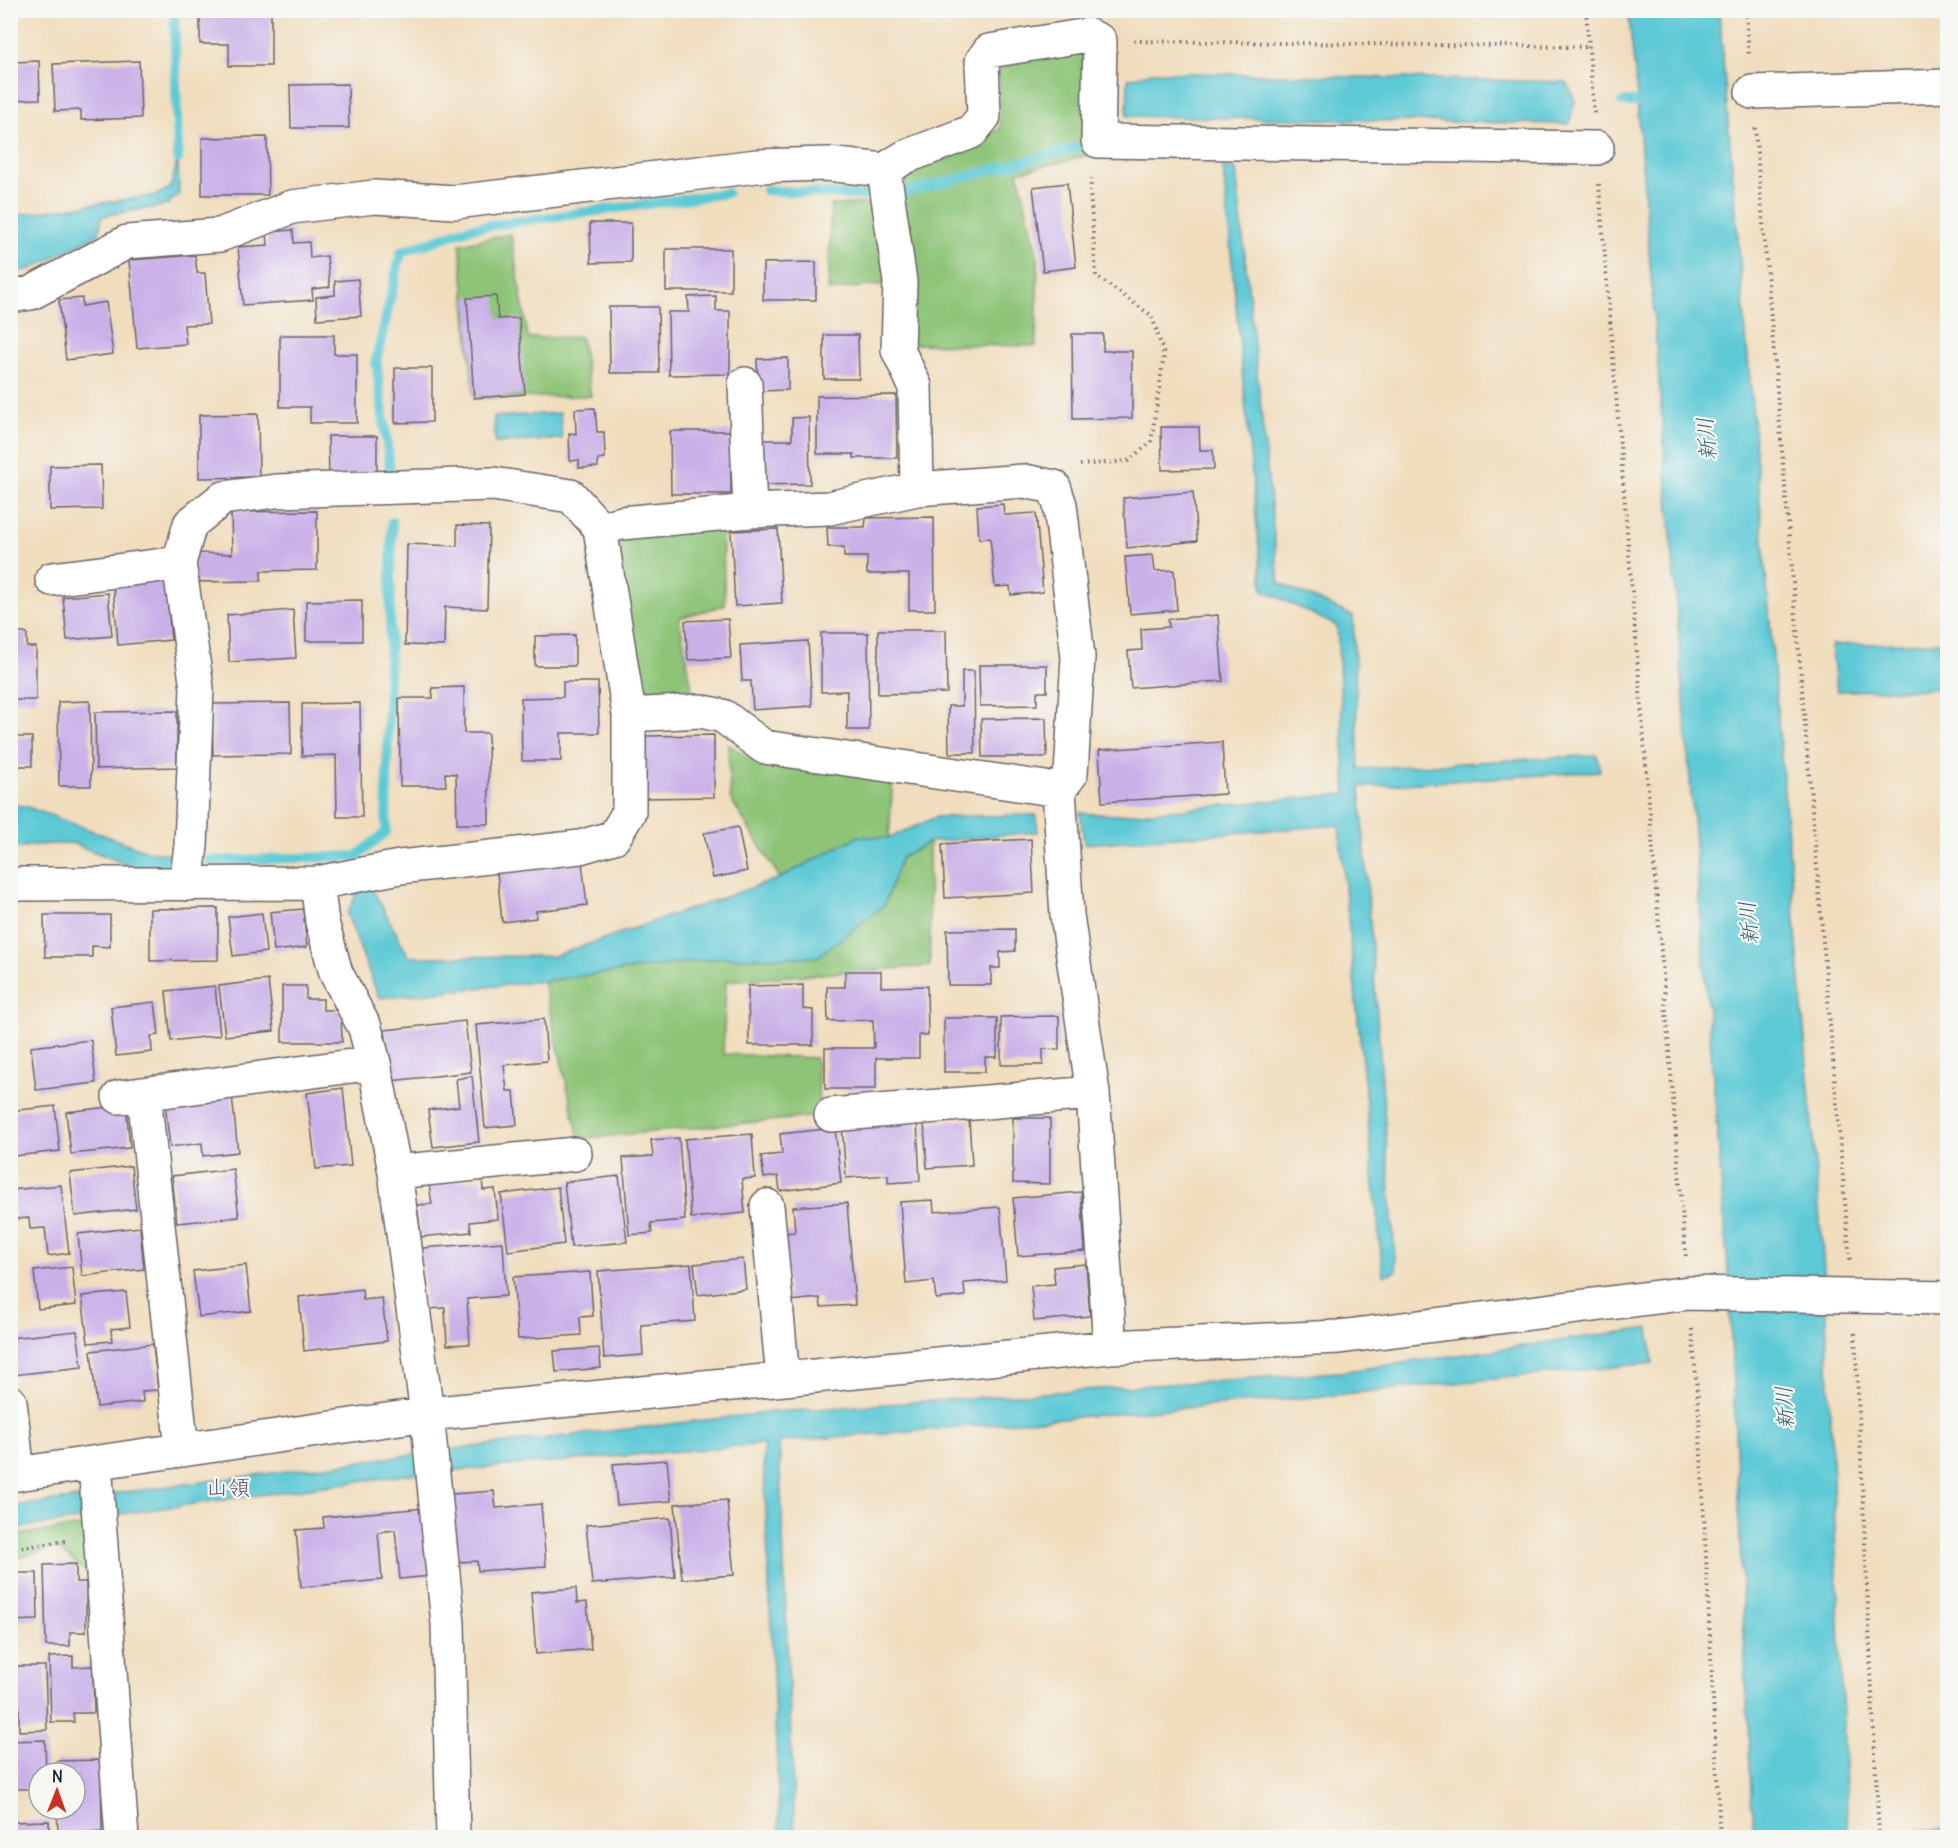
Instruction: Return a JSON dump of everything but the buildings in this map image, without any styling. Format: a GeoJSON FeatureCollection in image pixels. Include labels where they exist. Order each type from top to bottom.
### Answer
{"type":"FeatureCollection","features":[{"type":"Feature","properties":{"kind":"street"},"geometry":{"type":"LineString","coordinates":[[10,296],[31,293],[127,242],[220,235],[292,207],[374,197],[455,202],[757,166],[826,164],[884,170],[905,157],[971,132],[984,116],[982,62],[989,51],[1088,36],[1100,41],[1098,141],[1597,148]]}},
{"type":"Feature","properties":{"kind":"street"},"geometry":{"type":"LineString","coordinates":[[1752,92],[1947,86]]}},
{"type":"Feature","properties":{"kind":"street"},"geometry":{"type":"LineString","coordinates":[[884,170],[900,282],[898,350],[915,386],[917,489]]}},
{"type":"Feature","properties":{"kind":"street"},"geometry":{"type":"LineString","coordinates":[[745,384],[750,511]]}},
{"type":"Feature","properties":{"kind":"street"},"geometry":{"type":"LineString","coordinates":[[600,528],[622,523],[750,511],[829,508],[917,489],[1024,481],[1054,487],[1060,505],[1078,657],[1071,774],[1059,790],[1067,915],[1093,1094],[1110,1347]]}},
{"type":"Feature","properties":{"kind":"street"},"geometry":{"type":"LineString","coordinates":[[10,884],[186,884],[281,882],[317,883],[400,867],[579,847],[614,837],[629,812],[628,715],[600,528],[571,496],[494,484],[276,491],[223,498],[190,524],[179,563],[197,688],[191,846],[186,884]]}},
{"type":"Feature","properties":{"kind":"street"},"geometry":{"type":"LineString","coordinates":[[52,579],[179,563]]}},
{"type":"Feature","properties":{"kind":"street"},"geometry":{"type":"LineString","coordinates":[[628,715],[700,711],[723,716],[764,747],[1059,790]]}},
{"type":"Feature","properties":{"kind":"street"},"geometry":{"type":"LineString","coordinates":[[317,883],[322,922],[336,974],[365,1028],[395,1172],[428,1428],[448,1624],[453,1838]]}},
{"type":"Feature","properties":{"kind":"street"},"geometry":{"type":"LineString","coordinates":[[182,1450],[132,1096],[374,1063]]}},
{"type":"Feature","properties":{"kind":"street"},"geometry":{"type":"LineString","coordinates":[[831,1115],[1093,1094]]}},
{"type":"Feature","properties":{"kind":"street"},"geometry":{"type":"LineString","coordinates":[[395,1172],[575,1154]]}},
{"type":"Feature","properties":{"kind":"street"},"geometry":{"type":"LineString","coordinates":[[767,1206],[783,1379]]}},
{"type":"Feature","properties":{"kind":"street"},"geometry":{"type":"LineString","coordinates":[[10,1402],[14,1474],[96,1473],[182,1450],[428,1428],[783,1379],[1110,1347],[1339,1337],[1689,1293],[1947,1298]]}},
{"type":"Feature","properties":{"kind":"street"},"geometry":{"type":"LineString","coordinates":[[96,1473],[122,1838]]}},
{"type":"Feature","properties":{"kind":"path"},"geometry":{"type":"LineString","coordinates":[[1586,10],[1700,1415],[1720,1838]]}},
{"type":"Feature","properties":{"kind":"path"},"geometry":{"type":"LineString","coordinates":[[1746,10],[1853,1296],[1879,1838]]}},
{"type":"Feature","properties":{"kind":"path"},"geometry":{"type":"LineString","coordinates":[[1100,41],[1589,47]]}},
{"type":"Feature","properties":{"kind":"path"},"geometry":{"type":"LineString","coordinates":[[1054,487],[1068,466],[1128,461],[1151,442],[1164,356],[1152,316],[1095,276],[1090,190],[1098,141]]}},
{"type":"Feature","properties":{"kind":"path"},"geometry":{"type":"LineString","coordinates":[[10,1549],[100,1536]]}},
{"type":"Feature","properties":{"kind":"green space"},"geometry":{"type":"Polygon","coordinates":[[[1086,50],[1086,156],[1018,172],[1038,258],[1036,346],[906,344],[908,281],[828,291],[831,205],[900,202],[907,171],[1000,129],[999,62],[1086,50]]]}},
{"type":"Feature","properties":{"kind":"green space"},"geometry":{"type":"Polygon","coordinates":[[[511,234],[528,338],[581,337],[591,396],[474,398],[460,244],[511,234]]]}},
{"type":"Feature","properties":{"kind":"green space"},"geometry":{"type":"Polygon","coordinates":[[[722,526],[725,605],[679,618],[693,694],[642,693],[616,539],[722,526]]]}},
{"type":"Feature","properties":{"kind":"green space"},"geometry":{"type":"Polygon","coordinates":[[[728,744],[748,758],[893,776],[889,838],[859,836],[780,878],[730,798],[728,744]]]}},
{"type":"Feature","properties":{"kind":"green space"},"geometry":{"type":"Polygon","coordinates":[[[929,842],[930,966],[726,981],[723,1054],[816,1058],[820,1116],[579,1139],[543,981],[719,958],[817,957],[884,905],[901,858],[929,842]]]}},
{"type":"Feature","properties":{"kind":"green space"},"geometry":{"type":"Polygon","coordinates":[[[89,1525],[94,1577],[56,1548],[11,1559],[10,1536],[89,1525]]]}},
{"type":"Feature","properties":{"kind":"water","name":"新川"},"geometry":{"type":"Polygon","coordinates":[[[1628,11],[1719,11],[1824,1269],[1848,1837],[1753,1837],[1728,1269],[1635,72],[1628,11]]]}},
{"type":"Feature","properties":{"kind":"water"},"geometry":{"type":"Polygon","coordinates":[[[1152,72],[1567,82],[1575,101],[1569,124],[1127,116],[1128,79],[1152,72]]]}},
{"type":"Feature","properties":{"kind":"water"},"geometry":{"type":"Polygon","coordinates":[[[178,159],[179,194],[167,205],[102,216],[99,234],[31,269],[11,272],[11,216],[157,195],[170,188],[178,159]]]}},
{"type":"Feature","properties":{"kind":"water"},"geometry":{"type":"Polygon","coordinates":[[[1223,168],[1236,170],[1279,583],[1353,616],[1359,769],[1597,755],[1600,771],[1360,787],[1396,1271],[1383,1276],[1339,825],[1084,844],[1080,813],[1117,815],[1346,794],[1337,626],[1263,590],[1223,168]]]}},
{"type":"Feature","properties":{"kind":"water"},"geometry":{"type":"Polygon","coordinates":[[[560,413],[562,439],[495,443],[494,417],[560,413]]]}},
{"type":"Feature","properties":{"kind":"water"},"geometry":{"type":"Polygon","coordinates":[[[1947,642],[1947,689],[1837,691],[1831,645],[1947,642]]]}},
{"type":"Feature","properties":{"kind":"water"},"geometry":{"type":"Polygon","coordinates":[[[11,805],[25,806],[147,851],[176,855],[170,867],[133,867],[72,843],[11,849],[11,805]]]}},
{"type":"Feature","properties":{"kind":"water"},"geometry":{"type":"Polygon","coordinates":[[[1036,815],[1038,832],[929,842],[901,858],[884,905],[817,957],[719,958],[543,981],[379,998],[347,914],[358,891],[372,888],[409,957],[554,956],[780,878],[859,836],[889,838],[936,817],[1036,815]]]}},
{"type":"Feature","properties":{"kind":"water"},"geometry":{"type":"Polygon","coordinates":[[[1649,1328],[1653,1363],[1314,1397],[779,1442],[795,1837],[780,1837],[763,1444],[412,1474],[11,1529],[10,1507],[455,1449],[774,1412],[1340,1372],[1649,1328]]]}},
{"type":"Feature","properties":{"kind":"water"},"geometry":{"type":"Polygon","coordinates":[[[1947,1829],[1947,1837],[1917,1837],[1916,1830],[1947,1829]]]}},
{"type":"Feature","properties":{"kind":"waterway"},"geometry":{"type":"LineString","coordinates":[[174,10],[178,159]]}},
{"type":"Feature","properties":{"kind":"waterway"},"geometry":{"type":"LineString","coordinates":[[1622,102],[1652,102]]}},
{"type":"Feature","properties":{"kind":"waterway"},"geometry":{"type":"LineString","coordinates":[[907,192],[1079,147]]}},
{"type":"Feature","properties":{"kind":"waterway"},"geometry":{"type":"LineString","coordinates":[[766,190],[868,196]]}},
{"type":"Feature","properties":{"kind":"waterway"},"geometry":{"type":"LineString","coordinates":[[390,468],[376,361],[401,252],[471,228],[727,193]]}},
{"type":"Feature","properties":{"kind":"waterway"},"geometry":{"type":"LineString","coordinates":[[209,861],[357,856],[386,832],[392,522]]}},
{"type":"Feature","properties":{"kind":"district","name":"山領"},"geometry":{"type":"Point","coordinates":[228,1487]}}]}
